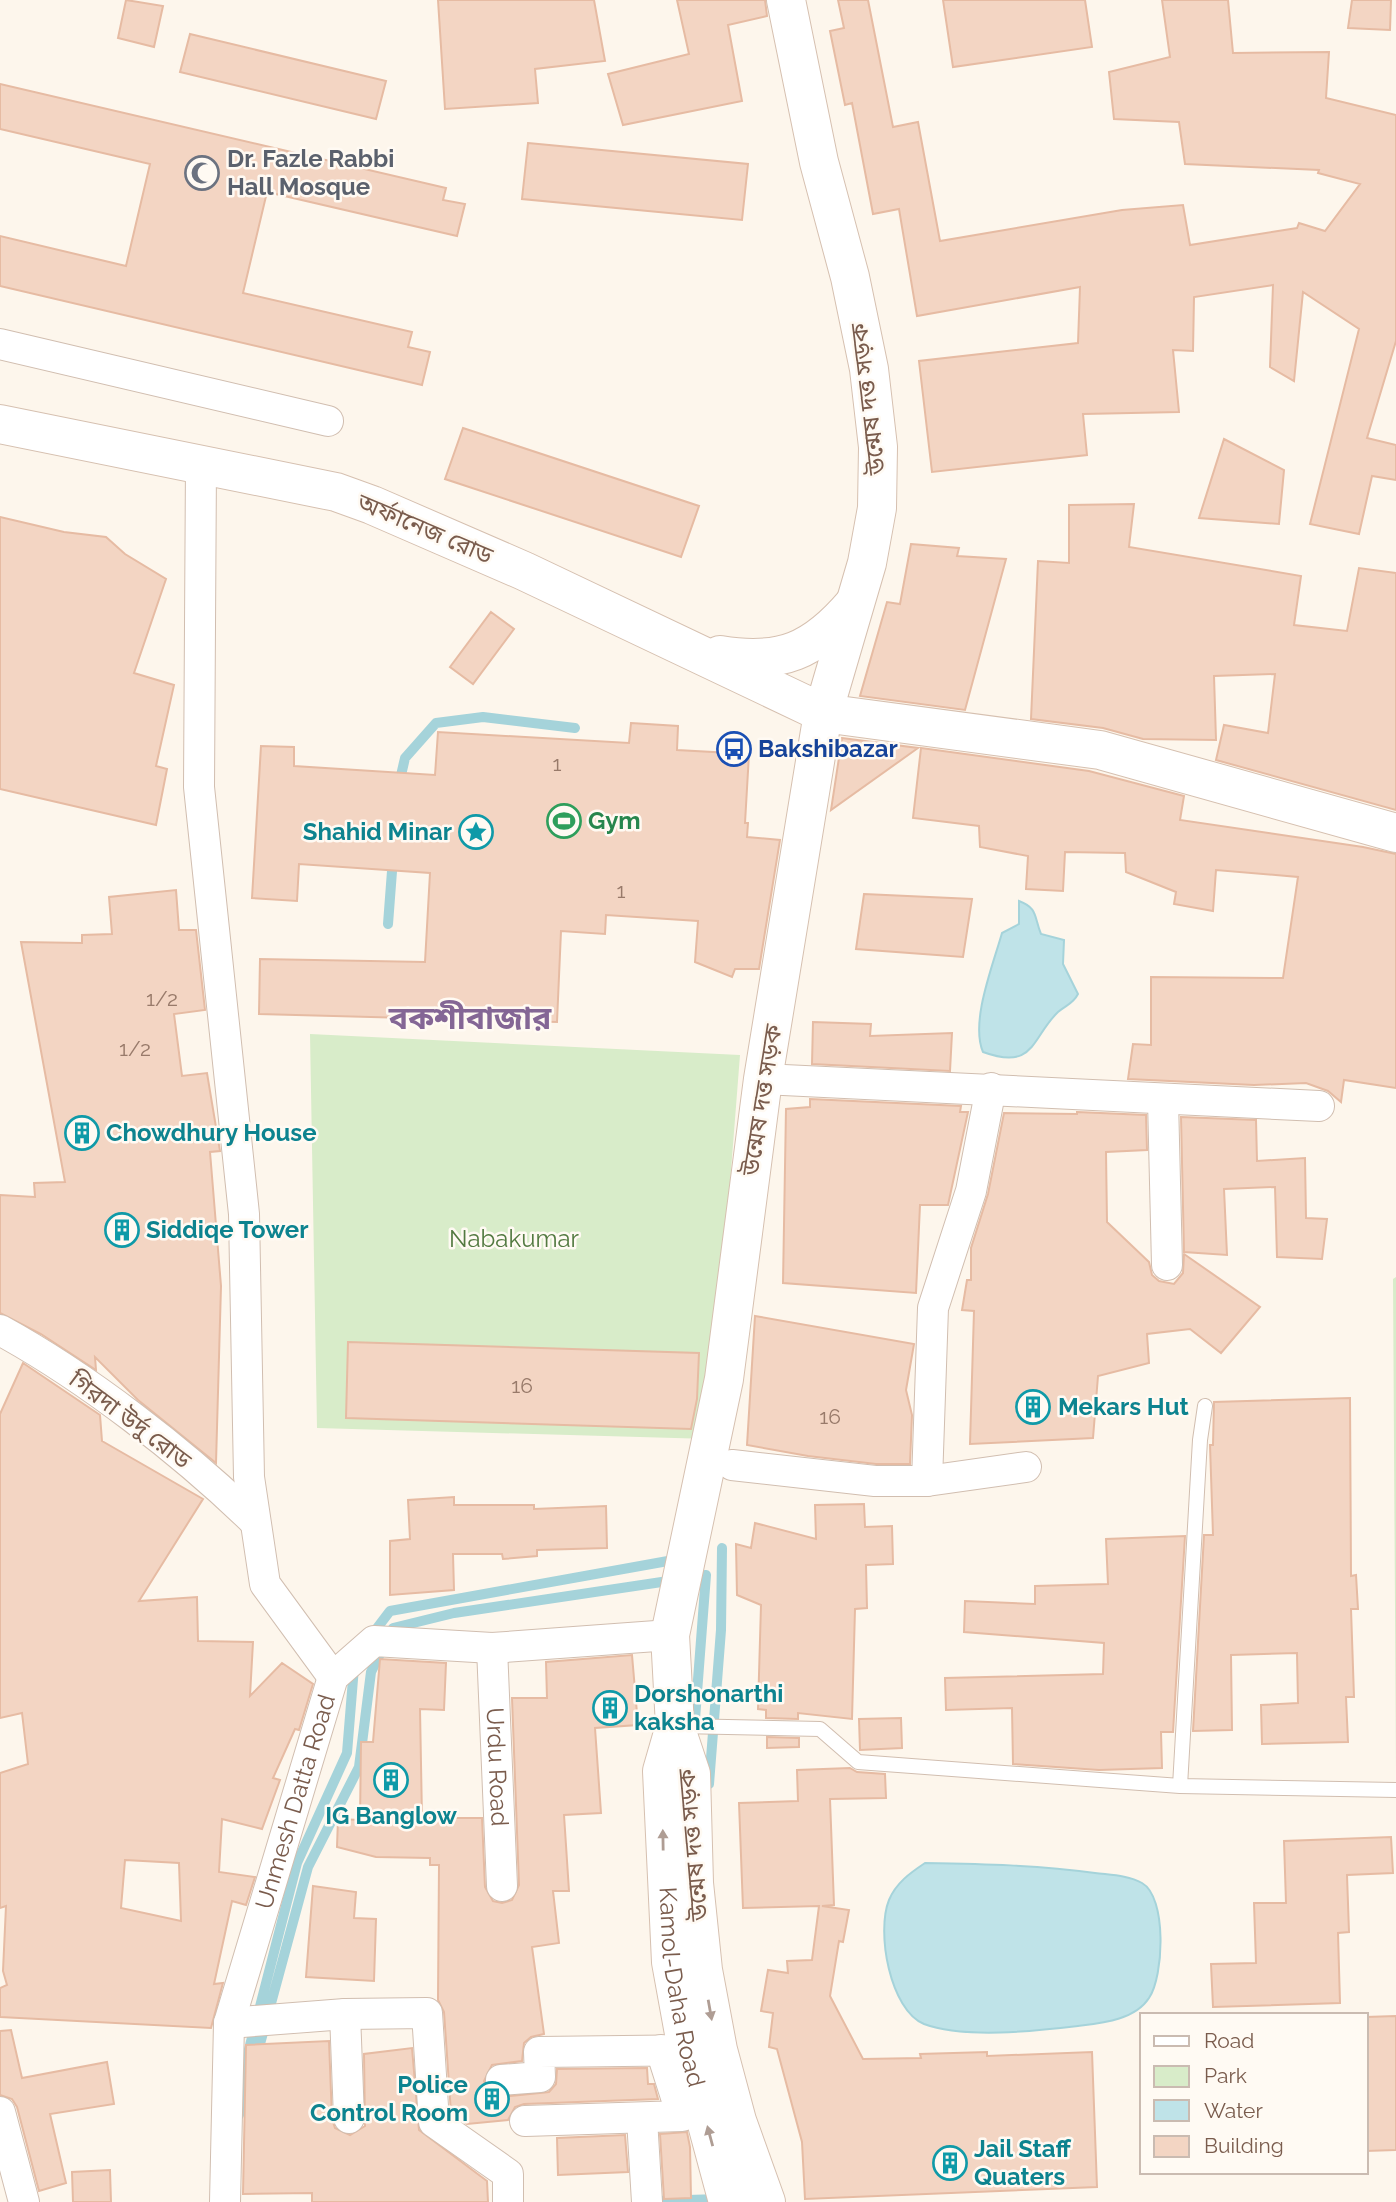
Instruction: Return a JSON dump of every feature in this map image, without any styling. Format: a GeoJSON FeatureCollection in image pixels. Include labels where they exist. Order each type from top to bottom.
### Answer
{"type":"FeatureCollection","features":[{"type":"Feature","properties":{"kind":"main road","name":"উন্মেষ দত্ত সড়ক"},"geometry":{"type":"LineString","coordinates":[[766,2202],[737,2121],[688,2050],[694,1884],[691,1774],[675,1726],[670,1635],[724,1379],[763,1079],[823,713],[867,563],[877,508],[879,478],[869,369],[850,277],[819,162],[786,0]]}},
{"type":"Feature","properties":{"kind":"main road","name":"অর্ফানেজ রোড"},"geometry":{"type":"LineString","coordinates":[[0,424],[336,492],[524,571],[823,713],[1100,750],[1396,833]]}},
{"type":"Feature","properties":{"kind":"main road"},"geometry":{"type":"LineString","coordinates":[[690,650],[755,659],[799,651],[836,624],[854,603]]}},
{"type":"Feature","properties":{"kind":"main road","name":"Kamol-Daha Road"},"geometry":{"type":"LineString","coordinates":[[688,2050],[728,2202]]}},
{"type":"Feature","properties":{"kind":"street"},"geometry":{"type":"LineString","coordinates":[[0,344],[328,421]]}},
{"type":"Feature","properties":{"kind":"street"},"geometry":{"type":"LineString","coordinates":[[201,464],[199,787],[244,1214],[249,1477],[253,1520],[265,1584],[333,1677]]}},
{"type":"Feature","properties":{"kind":"street"},"geometry":{"type":"LineString","coordinates":[[763,1079],[1319,1106]]}},
{"type":"Feature","properties":{"kind":"street"},"geometry":{"type":"LineString","coordinates":[[927,1481],[933,1308],[971,1191],[991,1088]]}},
{"type":"Feature","properties":{"kind":"street"},"geometry":{"type":"LineString","coordinates":[[1163,1100],[1167,1265]]}},
{"type":"Feature","properties":{"kind":"street","name":"গিরদা উর্দু রোড"},"geometry":{"type":"LineString","coordinates":[[0,1330],[94,1390],[224,1491],[253,1520]]}},
{"type":"Feature","properties":{"kind":"street"},"geometry":{"type":"LineString","coordinates":[[732,1465],[876,1481],[927,1481],[1026,1466]]}},
{"type":"Feature","properties":{"kind":"street","name":"Unmesh Datta Road"},"geometry":{"type":"LineString","coordinates":[[225,2202],[229,2023],[333,1677],[374,1641],[492,1648],[670,1635]]}},
{"type":"Feature","properties":{"kind":"street","name":"Urdu Road"},"geometry":{"type":"LineString","coordinates":[[492,1648],[502,1886]]}},
{"type":"Feature","properties":{"kind":"street"},"geometry":{"type":"LineString","coordinates":[[229,2023],[345,2014],[427,2013],[434,2122],[509,2174],[508,2202]]}},
{"type":"Feature","properties":{"kind":"street"},"geometry":{"type":"LineString","coordinates":[[345,2014],[349,2118]]}},
{"type":"Feature","properties":{"kind":"street"},"geometry":{"type":"LineString","coordinates":[[501,2080],[540,2077],[539,2052],[688,2050],[682,2116],[525,2120]]}},
{"type":"Feature","properties":{"kind":"street"},"geometry":{"type":"LineString","coordinates":[[0,2112],[24,2202]]}},
{"type":"Feature","properties":{"kind":"street"},"geometry":{"type":"LineString","coordinates":[[642,2119],[647,2202]]}},
{"type":"Feature","properties":{"kind":"lane"},"geometry":{"type":"LineString","coordinates":[[1180,1786],[1198,1480],[1205,1406]]}},
{"type":"Feature","properties":{"kind":"lane"},"geometry":{"type":"LineString","coordinates":[[675,1726],[820,1729],[858,1762],[1180,1786],[1396,1790]]}},
{"type":"Feature","properties":{"kind":"green space","name":"Nabakumar"},"geometry":{"type":"Polygon","coordinates":[[[310,1034],[740,1055],[710,1439],[317,1428],[310,1034]]]}},
{"type":"Feature","properties":{"kind":"green space"},"geometry":{"type":"Polygon","coordinates":[[[1396,1277],[1396,1774],[1393,1279],[1396,1277]]]}},
{"type":"Feature","properties":{"kind":"water"},"geometry":{"type":"Polygon","coordinates":[[[1019,901],[1035,914],[1041,934],[1064,940],[1063,964],[1078,994],[1049,1022],[1030,1049],[1022,1055],[1000,1057],[983,1052],[979,1025],[1002,933],[1019,924],[1019,901]]]}},
{"type":"Feature","properties":{"kind":"water"},"geometry":{"type":"Polygon","coordinates":[[[925,1863],[1053,1868],[1131,1878],[1142,1883],[1150,1891],[1156,1904],[1159,1920],[1158,1973],[1149,1998],[1127,2016],[1078,2026],[979,2033],[940,2029],[924,2024],[912,2016],[895,1987],[885,1950],[884,1931],[885,1914],[895,1888],[925,1863]]]}},
{"type":"Feature","properties":{"kind":"building"},"geometry":{"type":"Polygon","coordinates":[[[126,0],[163,6],[154,47],[118,38],[126,0]]]}},
{"type":"Feature","properties":{"kind":"building"},"geometry":{"type":"Polygon","coordinates":[[[438,0],[594,0],[605,61],[535,69],[538,103],[445,109],[438,0]]]}},
{"type":"Feature","properties":{"kind":"building"},"geometry":{"type":"Polygon","coordinates":[[[677,0],[765,0],[767,16],[728,25],[742,101],[623,125],[608,74],[689,54],[677,0]]]}},
{"type":"Feature","properties":{"kind":"building"},"geometry":{"type":"Polygon","coordinates":[[[838,0],[868,0],[893,127],[918,122],[940,241],[1122,210],[1183,205],[1190,245],[1297,228],[1299,223],[1325,231],[1360,184],[1318,173],[1319,170],[1185,164],[1179,122],[1114,119],[1109,72],[1170,57],[1162,0],[1228,0],[1233,53],[1329,52],[1326,98],[1396,115],[1396,341],[1367,438],[1396,445],[1396,480],[1372,476],[1359,534],[1310,524],[1359,329],[1303,292],[1294,381],[1270,367],[1273,285],[1194,297],[1193,351],[1173,350],[1179,412],[1083,414],[1087,455],[932,472],[919,361],[1078,343],[1080,287],[917,316],[899,209],[873,214],[852,103],[845,105],[830,31],[844,28],[838,0]]]}},
{"type":"Feature","properties":{"kind":"building"},"geometry":{"type":"Polygon","coordinates":[[[943,0],[1085,0],[1092,47],[953,67],[943,0]]]}},
{"type":"Feature","properties":{"kind":"building"},"geometry":{"type":"Polygon","coordinates":[[[1352,0],[1391,0],[1390,30],[1348,28],[1352,0]]]}},
{"type":"Feature","properties":{"kind":"building"},"geometry":{"type":"Polygon","coordinates":[[[190,34],[386,81],[376,119],[180,72],[190,34]]]}},
{"type":"Feature","properties":{"kind":"building"},"geometry":{"type":"Polygon","coordinates":[[[0,84],[446,188],[443,200],[465,204],[457,236],[267,192],[243,293],[412,332],[408,347],[430,352],[422,385],[0,286],[0,236],[126,266],[150,164],[0,129],[0,84]]]}},
{"type":"Feature","properties":{"kind":"building"},"geometry":{"type":"Polygon","coordinates":[[[528,143],[748,164],[742,220],[522,199],[528,143]]]}},
{"type":"Feature","properties":{"kind":"building"},"geometry":{"type":"Polygon","coordinates":[[[463,428],[699,506],[681,557],[445,479],[463,428]]]}},
{"type":"Feature","properties":{"kind":"building"},"geometry":{"type":"Polygon","coordinates":[[[1224,439],[1284,470],[1279,524],[1199,518],[1224,439]]]}},
{"type":"Feature","properties":{"kind":"building"},"geometry":{"type":"Polygon","coordinates":[[[1134,504],[1129,547],[1301,576],[1294,625],[1347,631],[1359,568],[1396,573],[1396,810],[1216,760],[1224,725],[1268,733],[1275,674],[1214,676],[1216,740],[1143,739],[1103,728],[1031,719],[1038,561],[1069,563],[1069,505],[1134,504]]]}},
{"type":"Feature","properties":{"kind":"building"},"geometry":{"type":"Polygon","coordinates":[[[0,517],[64,532],[106,537],[125,554],[166,579],[134,673],[174,685],[156,766],[167,769],[156,825],[0,789],[0,517]]]}},
{"type":"Feature","properties":{"kind":"building"},"geometry":{"type":"Polygon","coordinates":[[[911,544],[959,548],[957,556],[1006,559],[965,710],[860,696],[887,602],[900,604],[911,544]]]}},
{"type":"Feature","properties":{"kind":"building"},"geometry":{"type":"Polygon","coordinates":[[[491,612],[514,629],[473,684],[450,667],[491,612]]]}},
{"type":"Feature","properties":{"kind":"building"},"geometry":{"type":"Polygon","coordinates":[[[631,723],[678,726],[677,750],[749,754],[745,823],[748,823],[747,837],[780,840],[759,969],[735,969],[732,977],[695,962],[698,921],[606,915],[605,934],[561,931],[557,1022],[259,1014],[260,959],[425,962],[430,873],[299,864],[297,901],[252,898],[261,746],[294,747],[294,766],[435,775],[438,732],[629,743],[631,723]]]}},
{"type":"Feature","properties":{"kind":"building"},"geometry":{"type":"Polygon","coordinates":[[[842,738],[918,748],[831,810],[842,738]]]}},
{"type":"Feature","properties":{"kind":"building"},"geometry":{"type":"Polygon","coordinates":[[[921,748],[1089,771],[1184,796],[1180,820],[1396,854],[1396,1088],[1344,1080],[1341,1102],[1328,1091],[1306,1083],[1254,1085],[1128,1079],[1133,1044],[1151,1045],[1151,977],[1283,978],[1298,877],[1216,870],[1213,911],[1174,904],[1176,892],[1126,872],[1125,853],[1065,852],[1063,891],[1026,889],[1028,856],[980,847],[979,826],[913,818],[921,748]]]}},
{"type":"Feature","properties":{"kind":"building"},"geometry":{"type":"Polygon","coordinates":[[[176,890],[179,930],[196,930],[205,1010],[174,1014],[182,1076],[207,1073],[220,1151],[210,1152],[221,1286],[216,1463],[138,1400],[95,1357],[96,1370],[41,1334],[0,1313],[0,1195],[35,1197],[34,1183],[65,1182],[21,942],[82,943],[82,935],[112,934],[109,897],[176,890]]]}},
{"type":"Feature","properties":{"kind":"building"},"geometry":{"type":"Polygon","coordinates":[[[864,894],[972,899],[963,957],[856,949],[864,894]]]}},
{"type":"Feature","properties":{"kind":"building"},"geometry":{"type":"Polygon","coordinates":[[[813,1022],[871,1024],[870,1036],[952,1033],[950,1071],[812,1064],[813,1022]]]}},
{"type":"Feature","properties":{"kind":"building"},"geometry":{"type":"Polygon","coordinates":[[[810,1099],[961,1106],[960,1112],[968,1112],[948,1205],[920,1205],[916,1293],[783,1283],[786,1109],[810,1107],[810,1099]]]}},
{"type":"Feature","properties":{"kind":"building"},"geometry":{"type":"Polygon","coordinates":[[[1004,1113],[1146,1115],[1147,1150],[1106,1152],[1107,1222],[1149,1262],[1152,1275],[1159,1281],[1174,1284],[1183,1273],[1184,1254],[1260,1307],[1221,1353],[1190,1329],[1147,1334],[1149,1363],[1098,1376],[1093,1438],[970,1444],[974,1311],[962,1310],[967,1280],[971,1280],[971,1248],[988,1194],[1004,1113]]]}},
{"type":"Feature","properties":{"kind":"building"},"geometry":{"type":"Polygon","coordinates":[[[1181,1117],[1256,1120],[1257,1161],[1305,1158],[1306,1218],[1327,1219],[1322,1259],[1277,1257],[1275,1187],[1224,1189],[1227,1255],[1184,1252],[1181,1117]]]}},
{"type":"Feature","properties":{"kind":"building"},"geometry":{"type":"Polygon","coordinates":[[[755,1316],[914,1344],[906,1390],[912,1415],[910,1464],[876,1464],[747,1445],[755,1316]]]}},
{"type":"Feature","properties":{"kind":"building"},"geometry":{"type":"Polygon","coordinates":[[[348,1342],[699,1353],[697,1399],[691,1429],[346,1418],[348,1342]]]}},
{"type":"Feature","properties":{"kind":"building"},"geometry":{"type":"Polygon","coordinates":[[[23,1363],[100,1415],[102,1441],[203,1499],[139,1601],[197,1597],[198,1641],[253,1642],[250,1696],[282,1663],[313,1684],[299,1730],[295,1729],[273,1778],[280,1780],[262,1829],[222,1819],[219,1872],[255,1877],[246,1905],[232,1901],[214,1984],[223,1983],[211,2028],[0,2017],[0,1988],[7,1985],[3,1971],[6,1906],[0,1908],[0,1773],[28,1764],[22,1713],[0,1718],[0,1414],[23,1363]],[[125,1860],[121,1908],[181,1921],[179,1863],[125,1860]]]}},
{"type":"Feature","properties":{"kind":"building"},"geometry":{"type":"Polygon","coordinates":[[[1350,1398],[1351,1576],[1356,1575],[1358,1609],[1351,1609],[1354,1697],[1346,1697],[1348,1742],[1262,1744],[1261,1705],[1298,1703],[1297,1653],[1231,1655],[1232,1730],[1193,1731],[1204,1535],[1213,1535],[1210,1445],[1213,1445],[1214,1402],[1350,1398]]]}},
{"type":"Feature","properties":{"kind":"building"},"geometry":{"type":"Polygon","coordinates":[[[454,1497],[454,1505],[534,1505],[534,1509],[606,1506],[607,1548],[537,1550],[537,1556],[503,1559],[502,1554],[453,1554],[454,1590],[390,1595],[390,1541],[410,1539],[408,1500],[454,1497]]]}},
{"type":"Feature","properties":{"kind":"building"},"geometry":{"type":"Polygon","coordinates":[[[864,1504],[865,1527],[892,1526],[893,1564],[866,1565],[867,1608],[855,1609],[852,1719],[798,1713],[798,1719],[766,1718],[766,1710],[758,1709],[761,1605],[737,1595],[736,1544],[751,1548],[755,1523],[816,1539],[815,1505],[864,1504]]]}},
{"type":"Feature","properties":{"kind":"building"},"geometry":{"type":"Polygon","coordinates":[[[1185,1536],[1173,1732],[1161,1732],[1162,1768],[1099,1770],[1013,1764],[1012,1708],[946,1710],[945,1678],[1103,1674],[1104,1643],[964,1632],[965,1601],[1035,1604],[1035,1586],[1108,1584],[1106,1539],[1185,1536]]]}},
{"type":"Feature","properties":{"kind":"building"},"geometry":{"type":"Polygon","coordinates":[[[632,1655],[638,1725],[595,1728],[601,1813],[564,1815],[569,1891],[553,1891],[559,1943],[532,1947],[544,2034],[531,2037],[524,2043],[522,2061],[492,2065],[484,2081],[487,2090],[502,2097],[549,2092],[556,2084],[557,2069],[647,2068],[648,2084],[654,2084],[658,2099],[524,2104],[515,2107],[508,2120],[467,2124],[451,2113],[444,2012],[438,2000],[439,1865],[430,1865],[430,1858],[376,1857],[337,1847],[338,1819],[360,1820],[361,1742],[373,1742],[380,1659],[446,1663],[444,1710],[420,1709],[422,1818],[482,1818],[485,1887],[493,1901],[502,1903],[512,1900],[519,1885],[512,1698],[547,1698],[546,1662],[632,1655]]]}},
{"type":"Feature","properties":{"kind":"building"},"geometry":{"type":"Polygon","coordinates":[[[901,1718],[902,1748],[860,1750],[859,1719],[901,1718]]]}},
{"type":"Feature","properties":{"kind":"building"},"geometry":{"type":"Polygon","coordinates":[[[767,1737],[799,1738],[799,1747],[767,1748],[767,1737]]]}},
{"type":"Feature","properties":{"kind":"building"},"geometry":{"type":"Polygon","coordinates":[[[850,1768],[857,1772],[885,1774],[886,1798],[830,1799],[834,1905],[822,1906],[849,1910],[843,1942],[839,1941],[830,1996],[863,2059],[921,2058],[920,2054],[987,2052],[987,2056],[1092,2052],[1097,2187],[805,2199],[802,2142],[777,2049],[769,2047],[773,2013],[761,2011],[768,1970],[788,1973],[787,1961],[812,1960],[819,1906],[743,1908],[739,1803],[798,1801],[797,1770],[850,1768]]]}},
{"type":"Feature","properties":{"kind":"building"},"geometry":{"type":"Polygon","coordinates":[[[1391,1837],[1393,1873],[1347,1875],[1349,1932],[1338,1933],[1340,2003],[1213,2007],[1211,1964],[1256,1963],[1254,1903],[1286,1903],[1284,1841],[1391,1837]]]}},
{"type":"Feature","properties":{"kind":"building"},"geometry":{"type":"Polygon","coordinates":[[[313,1886],[356,1892],[354,1918],[376,1919],[374,1981],[306,1977],[313,1886]]]}},
{"type":"Feature","properties":{"kind":"building"},"geometry":{"type":"Polygon","coordinates":[[[1396,2016],[1396,2150],[1368,2151],[1368,2017],[1396,2016]]]}},
{"type":"Feature","properties":{"kind":"building"},"geometry":{"type":"Polygon","coordinates":[[[11,2030],[22,2078],[107,2062],[114,2104],[50,2114],[66,2183],[39,2191],[17,2107],[12,2099],[0,2095],[0,2031],[11,2030]]]}},
{"type":"Feature","properties":{"kind":"building"},"geometry":{"type":"Polygon","coordinates":[[[329,2041],[332,2119],[335,2128],[350,2135],[365,2126],[364,2054],[412,2048],[419,2130],[487,2181],[488,2202],[312,2202],[312,2193],[243,2194],[246,2045],[329,2041]]]}},
{"type":"Feature","properties":{"kind":"building"},"geometry":{"type":"Polygon","coordinates":[[[687,2132],[691,2198],[664,2199],[660,2134],[687,2132]]]}},
{"type":"Feature","properties":{"kind":"building"},"geometry":{"type":"Polygon","coordinates":[[[625,2135],[628,2172],[558,2175],[557,2138],[625,2135]]]}},
{"type":"Feature","properties":{"kind":"building"},"geometry":{"type":"Polygon","coordinates":[[[110,2170],[111,2202],[73,2202],[72,2172],[110,2170]]]}},
{"type":"Feature","properties":{"kind":"waterway"},"geometry":{"type":"LineString","coordinates":[[483,717],[575,728]]}},
{"type":"Feature","properties":{"kind":"waterway"},"geometry":{"type":"LineString","coordinates":[[399,784],[405,758],[436,723],[483,717]]}},
{"type":"Feature","properties":{"kind":"waterway"},"geometry":{"type":"LineString","coordinates":[[388,924],[393,858]]}},
{"type":"Feature","properties":{"kind":"waterway"},"geometry":{"type":"LineString","coordinates":[[709,1784],[721,1630],[722,1548]]}},
{"type":"Feature","properties":{"kind":"waterway"},"geometry":{"type":"LineString","coordinates":[[371,1636],[390,1611],[679,1559]]}},
{"type":"Feature","properties":{"kind":"waterway"},"geometry":{"type":"LineString","coordinates":[[690,1578],[706,1575],[694,1732]]}},
{"type":"Feature","properties":{"kind":"waterway"},"geometry":{"type":"LineString","coordinates":[[257,2055],[308,1867],[359,1767],[371,1672],[393,1628],[454,1613],[675,1580]]}},
{"type":"Feature","properties":{"kind":"waterway"},"geometry":{"type":"LineString","coordinates":[[239,2088],[297,1863],[347,1753],[354,1667]]}},
{"type":"Feature","properties":{"kind":"waterway"},"geometry":{"type":"LineString","coordinates":[[239,2115],[249,2083]]}},
{"type":"Feature","properties":{"kind":"waterway"},"geometry":{"type":"LineString","coordinates":[[657,2194],[657,2201],[719,2199]]}},
{"type":"Feature","properties":{"kind":"place","name":"Dr. Fazle Rabbi Hall Mosque"},"geometry":{"type":"Point","coordinates":[202,173]}},
{"type":"Feature","properties":{"kind":"place","name":"Bakshibazar"},"geometry":{"type":"Point","coordinates":[734,749]}},
{"type":"Feature","properties":{"kind":"place","name":"Gym"},"geometry":{"type":"Point","coordinates":[564,821]}},
{"type":"Feature","properties":{"kind":"place","name":"Shahid Minar"},"geometry":{"type":"Point","coordinates":[476,832]}},
{"type":"Feature","properties":{"kind":"place","name":"Chowdhury House"},"geometry":{"type":"Point","coordinates":[82,1133]}},
{"type":"Feature","properties":{"kind":"place","name":"Siddiqe Tower"},"geometry":{"type":"Point","coordinates":[122,1230]}},
{"type":"Feature","properties":{"kind":"place","name":"Mekars Hut"},"geometry":{"type":"Point","coordinates":[1033,1407]}},
{"type":"Feature","properties":{"kind":"place","name":"Dorshonarthi kaksha"},"geometry":{"type":"Point","coordinates":[610,1708]}},
{"type":"Feature","properties":{"kind":"place","name":"IG Banglow"},"geometry":{"type":"Point","coordinates":[391,1780]}},
{"type":"Feature","properties":{"kind":"place","name":"Police Control Room"},"geometry":{"type":"Point","coordinates":[492,2099]}},
{"type":"Feature","properties":{"kind":"place","name":"Jail Staff Quaters"},"geometry":{"type":"Point","coordinates":[950,2163]}},
{"type":"Feature","properties":{"kind":"district","name":"বকশীবাজার"},"geometry":{"type":"Point","coordinates":[470,1018]}}]}
